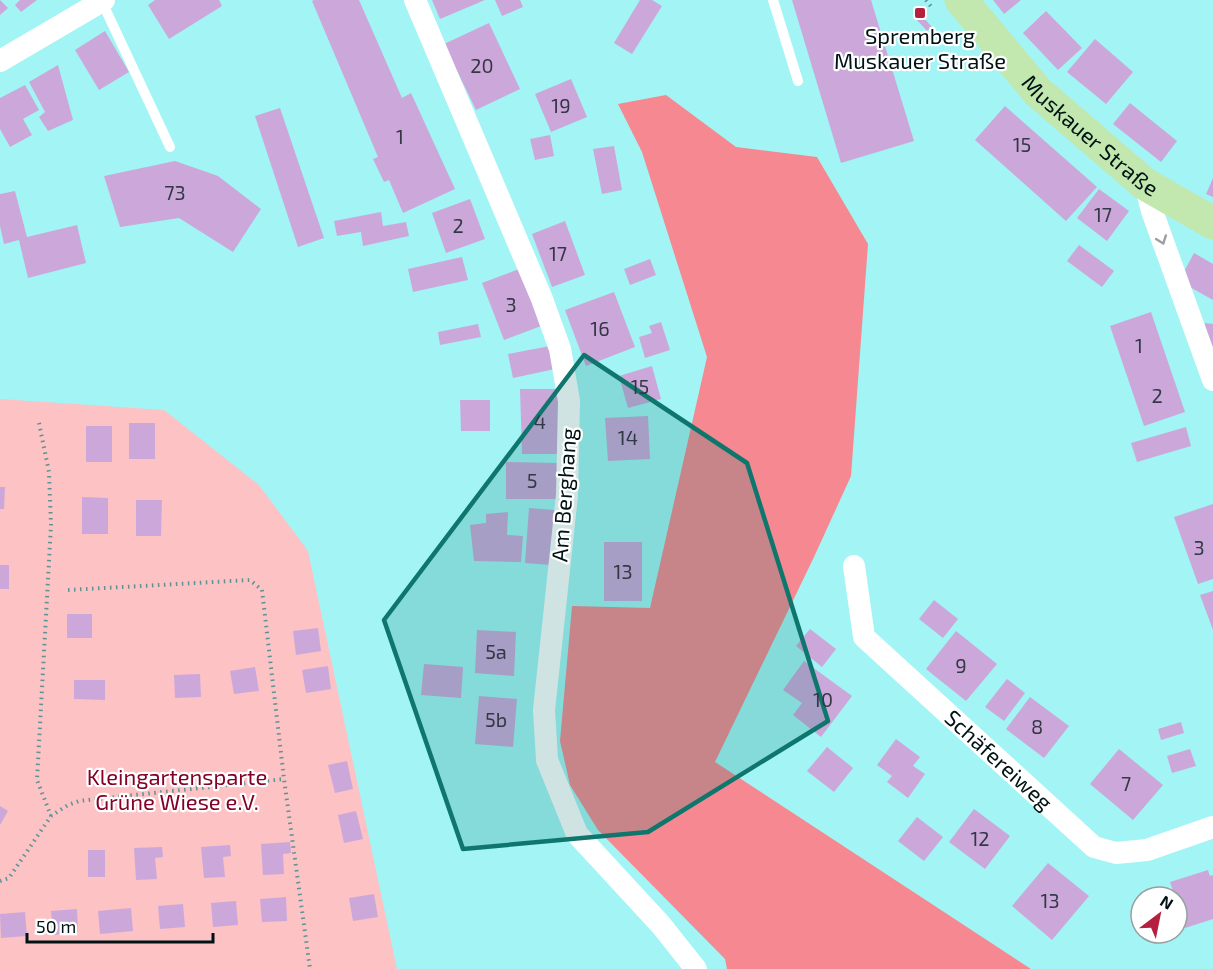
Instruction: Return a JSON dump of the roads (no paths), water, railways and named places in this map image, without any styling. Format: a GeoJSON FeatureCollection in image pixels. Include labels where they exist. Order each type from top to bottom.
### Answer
{"type":"FeatureCollection","features":[{"type":"Feature","properties":{"kind":"main road","name":"Muskauer Straße"},"geometry":{"type":"LineString","coordinates":[[961,0],[1038,93],[1145,184],[1213,223]]}},
{"type":"Feature","properties":{"kind":"street","name":"Am Berghang"},"geometry":{"type":"LineString","coordinates":[[415,0],[542,300],[560,350],[569,401],[567,495],[544,710],[547,760],[577,834],[661,925],[696,969]]}},
{"type":"Feature","properties":{"kind":"street"},"geometry":{"type":"LineString","coordinates":[[0,62],[103,1]]}},
{"type":"Feature","properties":{"kind":"street"},"geometry":{"type":"LineString","coordinates":[[1145,184],[1152,211],[1213,380]]}},
{"type":"Feature","properties":{"kind":"street","name":"Schäfereiweg"},"geometry":{"type":"LineString","coordinates":[[854,566],[864,637],[1094,847],[1116,853],[1147,850],[1213,827]]}},
{"type":"Feature","properties":{"kind":"lane"},"geometry":{"type":"LineString","coordinates":[[773,0],[798,81]]}},
{"type":"Feature","properties":{"kind":"lane"},"geometry":{"type":"LineString","coordinates":[[103,1],[170,147]]}},
{"type":"Feature","properties":{"kind":"place","name":"Spremberg Muskauer Straße"},"geometry":{"type":"Point","coordinates":[920,13]}},
{"type":"Feature","properties":{"kind":"park label","name":"Kleingartensparte Grüne Wiese e.V."},"geometry":{"type":"Point","coordinates":[177,790]}}]}
